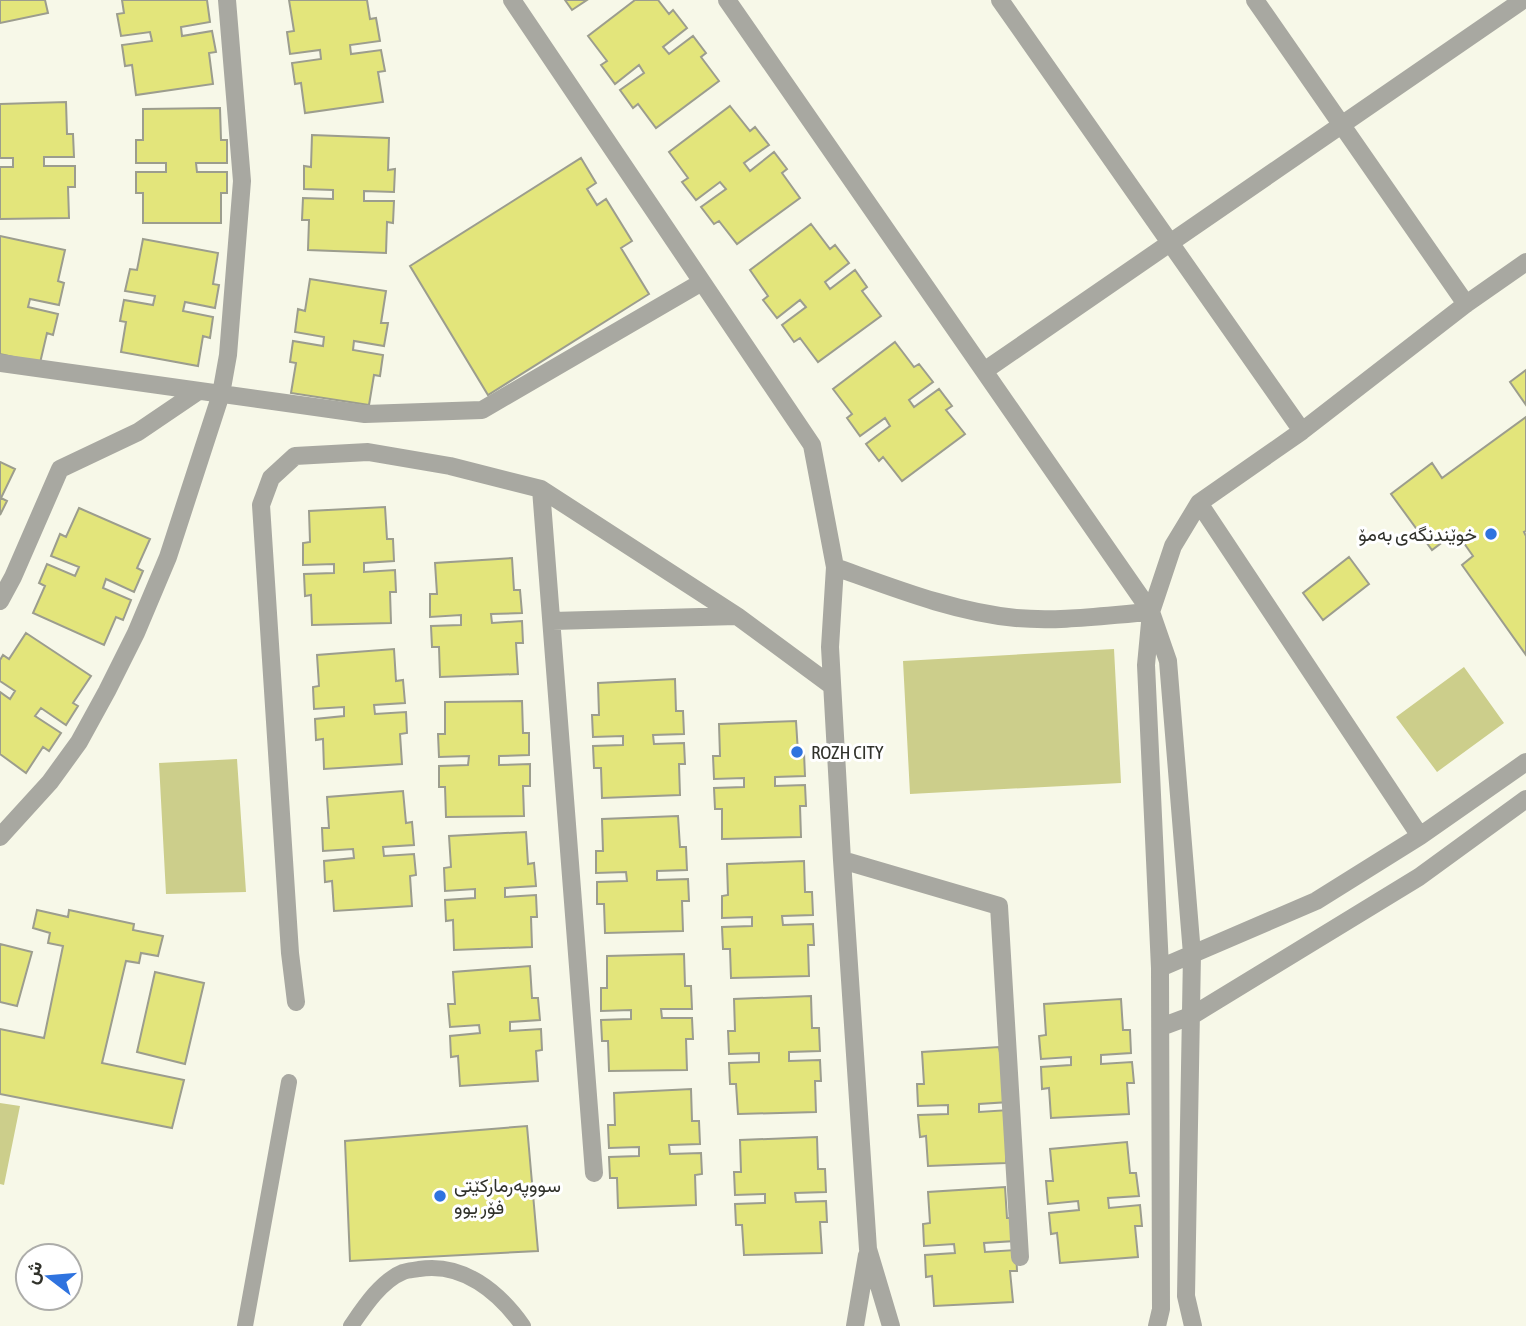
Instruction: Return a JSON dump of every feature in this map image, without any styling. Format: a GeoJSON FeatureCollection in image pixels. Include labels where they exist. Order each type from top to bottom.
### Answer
{"type":"FeatureCollection","features":[{"type":"Feature","properties":{"kind":"street"},"geometry":{"type":"LineString","coordinates":[[0,837],[50,782],[79,742],[113,680],[136,633],[167,557],[221,394],[228,355],[242,181],[228,0]]}},
{"type":"Feature","properties":{"kind":"street"},"geometry":{"type":"LineString","coordinates":[[512,0],[812,445],[835,568],[830,647],[868,1248],[891,1326]]}},
{"type":"Feature","properties":{"kind":"street"},"geometry":{"type":"LineString","coordinates":[[727,0],[1151,611],[1168,661],[1192,954],[1186,1296],[1193,1326]]}},
{"type":"Feature","properties":{"kind":"street"},"geometry":{"type":"LineString","coordinates":[[1000,0],[1302,431]]}},
{"type":"Feature","properties":{"kind":"street"},"geometry":{"type":"LineString","coordinates":[[1255,0],[1466,303]]}},
{"type":"Feature","properties":{"kind":"street"},"geometry":{"type":"LineString","coordinates":[[984,371],[1342,124],[1522,4]]}},
{"type":"Feature","properties":{"kind":"street"},"geometry":{"type":"LineString","coordinates":[[1157,1326],[1161,1309],[1161,1027],[1146,665],[1151,611],[1173,546],[1199,503],[1302,431],[1466,303],[1526,262]]}},
{"type":"Feature","properties":{"kind":"street"},"geometry":{"type":"LineString","coordinates":[[0,363],[365,414],[482,410],[702,282]]}},
{"type":"Feature","properties":{"kind":"street"},"geometry":{"type":"LineString","coordinates":[[0,601],[60,469],[138,432],[197,392]]}},
{"type":"Feature","properties":{"kind":"street"},"geometry":{"type":"LineString","coordinates":[[296,1002],[290,953],[261,505],[271,478],[295,456],[368,452],[450,466],[541,489],[737,616],[832,686]]}},
{"type":"Feature","properties":{"kind":"street"},"geometry":{"type":"LineString","coordinates":[[541,489],[594,1173]]}},
{"type":"Feature","properties":{"kind":"street"},"geometry":{"type":"LineString","coordinates":[[1199,503],[1420,836]]}},
{"type":"Feature","properties":{"kind":"street"},"geometry":{"type":"LineString","coordinates":[[835,568],[922,597],[985,614],[1041,619],[1151,611]]}},
{"type":"Feature","properties":{"kind":"street"},"geometry":{"type":"LineString","coordinates":[[552,621],[737,616]]}},
{"type":"Feature","properties":{"kind":"street"},"geometry":{"type":"LineString","coordinates":[[1160,968],[1316,901],[1420,836],[1526,762]]}},
{"type":"Feature","properties":{"kind":"street"},"geometry":{"type":"LineString","coordinates":[[1161,1027],[1193,1015],[1419,877],[1526,799]]}},
{"type":"Feature","properties":{"kind":"street"},"geometry":{"type":"LineString","coordinates":[[842,860],[999,906],[1020,1256]]}},
{"type":"Feature","properties":{"kind":"street"},"geometry":{"type":"LineString","coordinates":[[855,1326],[868,1248]]}},
{"type":"Feature","properties":{"kind":"lane"},"geometry":{"type":"LineString","coordinates":[[246,1326],[289,1082]]}},
{"type":"Feature","properties":{"kind":"lane"},"geometry":{"type":"LineString","coordinates":[[351,1326],[371,1296],[403,1272],[436,1266],[476,1278],[511,1308],[523,1326]]}},
{"type":"Feature","properties":{"kind":"green space"},"geometry":{"type":"Polygon","coordinates":[[[1114,649],[1121,783],[910,794],[903,661],[1114,649]]]}},
{"type":"Feature","properties":{"kind":"green space"},"geometry":{"type":"Polygon","coordinates":[[[1464,667],[1504,723],[1437,772],[1396,717],[1464,667]]]}},
{"type":"Feature","properties":{"kind":"green space"},"geometry":{"type":"Polygon","coordinates":[[[237,759],[246,892],[166,894],[159,763],[237,759]]]}},
{"type":"Feature","properties":{"kind":"green space"},"geometry":{"type":"Polygon","coordinates":[[[0,1103],[20,1106],[4,1185],[0,1184],[0,1103]]]}},
{"type":"Feature","properties":{"kind":"building"},"geometry":{"type":"Polygon","coordinates":[[[0,0],[45,0],[48,13],[0,23],[0,0]]]}},
{"type":"Feature","properties":{"kind":"building"},"geometry":{"type":"Polygon","coordinates":[[[122,0],[207,0],[210,22],[181,27],[182,36],[212,31],[216,52],[209,53],[213,84],[136,95],[132,65],[125,66],[122,45],[152,41],[150,32],[121,36],[117,14],[124,13],[122,0]]]}},
{"type":"Feature","properties":{"kind":"building"},"geometry":{"type":"Polygon","coordinates":[[[289,0],[367,0],[370,19],[376,18],[380,41],[350,45],[351,54],[381,50],[385,71],[378,72],[383,102],[305,113],[301,83],[295,84],[292,63],[321,59],[320,50],[290,54],[287,32],[294,31],[289,0]]]}},
{"type":"Feature","properties":{"kind":"building"},"geometry":{"type":"Polygon","coordinates":[[[565,0],[587,0],[572,10],[565,0]]]}},
{"type":"Feature","properties":{"kind":"building"},"geometry":{"type":"Polygon","coordinates":[[[635,0],[658,0],[669,14],[673,10],[687,28],[663,47],[669,54],[693,36],[706,53],[701,57],[719,81],[656,128],[638,104],[633,108],[620,90],[644,73],[639,65],[615,84],[601,65],[607,61],[588,36],[635,0]]]}},
{"type":"Feature","properties":{"kind":"building"},"geometry":{"type":"Polygon","coordinates":[[[66,102],[67,134],[73,134],[74,157],[44,157],[44,166],[75,166],[75,187],[68,187],[69,218],[0,219],[0,167],[13,167],[13,158],[0,158],[0,104],[66,102]]]}},
{"type":"Feature","properties":{"kind":"building"},"geometry":{"type":"Polygon","coordinates":[[[730,106],[750,131],[755,127],[769,145],[744,163],[750,171],[774,152],[787,169],[782,173],[800,198],[737,244],[719,221],[714,224],[701,207],[726,189],[720,182],[696,200],[682,182],[688,178],[669,152],[730,106]]]}},
{"type":"Feature","properties":{"kind":"building"},"geometry":{"type":"Polygon","coordinates":[[[220,108],[221,140],[227,140],[227,163],[196,163],[197,172],[227,172],[227,193],[221,193],[221,223],[143,223],[143,193],[136,193],[136,172],[166,172],[166,163],[136,163],[136,140],[143,140],[143,109],[220,108]]]}},
{"type":"Feature","properties":{"kind":"building"},"geometry":{"type":"Polygon","coordinates":[[[312,135],[389,138],[388,170],[395,169],[394,192],[364,191],[364,201],[394,201],[393,223],[387,222],[386,253],[308,250],[309,220],[302,220],[303,198],[333,199],[333,190],[304,189],[304,166],[311,167],[312,135]]]}},
{"type":"Feature","properties":{"kind":"building"},"geometry":{"type":"Polygon","coordinates":[[[581,158],[596,183],[587,189],[597,205],[606,199],[632,241],[621,248],[649,294],[488,395],[410,266],[581,158]]]}},
{"type":"Feature","properties":{"kind":"building"},"geometry":{"type":"Polygon","coordinates":[[[811,224],[830,249],[835,245],[849,263],[825,282],[830,289],[855,270],[867,287],[862,291],[881,316],[818,362],[800,338],[794,342],[782,325],[806,307],[800,300],[777,318],[763,300],[768,296],[750,270],[811,224]]]}},
{"type":"Feature","properties":{"kind":"building"},"geometry":{"type":"Polygon","coordinates":[[[0,236],[65,250],[58,281],[64,283],[59,305],[30,299],[28,307],[58,314],[53,335],[47,333],[40,363],[0,354],[0,236]]]}},
{"type":"Feature","properties":{"kind":"building"},"geometry":{"type":"Polygon","coordinates":[[[143,239],[218,253],[213,284],[219,285],[215,308],[185,302],[183,311],[213,317],[210,338],[203,336],[198,366],[121,352],[126,322],[120,321],[124,300],[153,305],[155,296],[125,291],[130,269],[137,270],[143,239]]]}},
{"type":"Feature","properties":{"kind":"building"},"geometry":{"type":"Polygon","coordinates":[[[310,279],[386,291],[381,323],[388,323],[384,346],[354,341],[353,350],[383,355],[380,376],[374,375],[369,405],[291,393],[296,363],[290,362],[293,341],[323,346],[324,337],[295,332],[298,309],[305,311],[310,279]]]}},
{"type":"Feature","properties":{"kind":"building"},"geometry":{"type":"Polygon","coordinates":[[[895,342],[914,367],[919,364],[933,382],[909,400],[914,407],[939,389],[952,406],[946,410],[965,434],[902,481],[883,457],[879,461],[866,444],[890,426],[885,418],[860,436],[847,418],[852,414],[833,389],[895,342]]]}},
{"type":"Feature","properties":{"kind":"building"},"geometry":{"type":"Polygon","coordinates":[[[1526,370],[1526,405],[1510,382],[1526,370]]]}},
{"type":"Feature","properties":{"kind":"building","name":"خوێندنگەی بەمۆ"},"geometry":{"type":"Polygon","coordinates":[[[1526,417],[1526,655],[1462,565],[1473,556],[1456,532],[1432,550],[1391,494],[1432,463],[1442,478],[1526,417]]]}},
{"type":"Feature","properties":{"kind":"building"},"geometry":{"type":"Polygon","coordinates":[[[0,462],[15,469],[1,498],[7,501],[0,515],[0,462]]]}},
{"type":"Feature","properties":{"kind":"building"},"geometry":{"type":"Polygon","coordinates":[[[385,507],[387,539],[393,539],[394,561],[364,563],[364,572],[395,570],[396,592],[390,592],[391,623],[312,625],[311,595],[305,596],[304,574],[334,573],[334,564],[303,565],[303,543],[310,542],[309,511],[385,507]]]}},
{"type":"Feature","properties":{"kind":"building"},"geometry":{"type":"Polygon","coordinates":[[[79,508],[150,539],[137,568],[143,571],[134,592],[106,579],[103,588],[131,600],[123,620],[116,617],[104,645],[33,613],[45,586],[39,583],[47,564],[75,576],[79,567],[51,556],[60,534],[66,537],[79,508]]]}},
{"type":"Feature","properties":{"kind":"building"},"geometry":{"type":"Polygon","coordinates":[[[1349,557],[1369,584],[1323,620],[1303,593],[1349,557]]]}},
{"type":"Feature","properties":{"kind":"building"},"geometry":{"type":"Polygon","coordinates":[[[512,558],[514,590],[520,590],[522,613],[491,614],[492,623],[522,621],[523,643],[516,643],[518,674],[440,677],[439,647],[432,647],[431,626],[461,625],[461,615],[430,617],[430,594],[437,594],[435,563],[512,558]]]}},
{"type":"Feature","properties":{"kind":"building"},"geometry":{"type":"Polygon","coordinates":[[[26,633],[91,676],[73,703],[78,706],[66,725],[41,708],[35,716],[61,733],[49,751],[43,747],[26,773],[0,754],[0,692],[10,699],[15,691],[0,681],[0,660],[3,655],[9,659],[26,633]]]}},
{"type":"Feature","properties":{"kind":"building"},"geometry":{"type":"Polygon","coordinates":[[[394,649],[396,681],[403,680],[405,703],[374,705],[375,714],[406,712],[407,733],[400,734],[402,764],[324,769],[323,739],[316,740],[315,719],[344,716],[344,707],[314,709],[313,687],[319,686],[317,655],[394,649]]]}},
{"type":"Feature","properties":{"kind":"building"},"geometry":{"type":"Polygon","coordinates":[[[675,679],[676,711],[683,711],[684,734],[653,735],[654,744],[684,743],[685,764],[679,764],[680,795],[602,798],[601,768],[594,768],[593,746],[623,745],[623,736],[593,737],[592,715],[599,715],[598,683],[675,679]]]}},
{"type":"Feature","properties":{"kind":"building"},"geometry":{"type":"Polygon","coordinates":[[[522,701],[523,733],[529,733],[529,755],[499,756],[499,765],[530,764],[530,786],[523,786],[524,816],[446,817],[445,787],[439,787],[439,766],[468,765],[469,756],[439,757],[438,734],[445,734],[445,702],[522,701]]]}},
{"type":"Feature","properties":{"kind":"building"},"geometry":{"type":"Polygon","coordinates":[[[796,721],[798,753],[804,753],[805,776],[775,777],[775,786],[805,785],[806,806],[800,806],[801,837],[722,839],[722,809],[715,809],[714,788],[744,787],[744,778],[714,779],[713,756],[720,756],[719,724],[796,721]]]}},
{"type":"Feature","properties":{"kind":"building"},"geometry":{"type":"Polygon","coordinates":[[[403,791],[406,823],[412,822],[414,845],[383,847],[384,856],[414,854],[416,875],[410,876],[412,906],[334,911],[332,881],[325,882],[324,861],[354,858],[353,849],[323,851],[322,828],[329,828],[327,797],[403,791]]]}},
{"type":"Feature","properties":{"kind":"building"},"geometry":{"type":"Polygon","coordinates":[[[678,816],[680,847],[686,847],[687,870],[657,871],[657,880],[688,879],[689,901],[682,901],[683,931],[605,933],[604,904],[597,904],[597,882],[627,881],[626,872],[596,873],[596,851],[603,851],[602,819],[678,816]]]}},
{"type":"Feature","properties":{"kind":"building"},"geometry":{"type":"Polygon","coordinates":[[[526,832],[528,864],[534,863],[536,886],[505,888],[505,897],[536,895],[537,917],[531,917],[532,947],[454,950],[453,920],[446,921],[445,900],[475,898],[475,889],[445,891],[444,868],[451,867],[449,836],[526,832]]]}},
{"type":"Feature","properties":{"kind":"building"},"geometry":{"type":"Polygon","coordinates":[[[804,861],[805,892],[812,892],[813,915],[782,916],[783,925],[813,924],[814,945],[808,945],[809,976],[731,978],[730,949],[723,949],[722,927],[752,926],[752,917],[722,918],[722,896],[728,895],[727,864],[804,861]]]}},
{"type":"Feature","properties":{"kind":"building"},"geometry":{"type":"Polygon","coordinates":[[[37,910],[68,917],[69,910],[134,924],[133,930],[163,936],[158,956],[141,953],[139,963],[126,961],[102,1063],[184,1080],[172,1128],[0,1094],[0,1029],[44,1038],[63,946],[48,943],[50,933],[33,928],[37,910]]]}},
{"type":"Feature","properties":{"kind":"building"},"geometry":{"type":"Polygon","coordinates":[[[0,944],[32,952],[17,1006],[0,1002],[0,944]]]}},
{"type":"Feature","properties":{"kind":"building"},"geometry":{"type":"Polygon","coordinates":[[[684,954],[685,986],[691,986],[692,1009],[661,1009],[662,1018],[692,1018],[693,1039],[686,1039],[687,1070],[609,1071],[608,1041],[602,1041],[601,1020],[631,1019],[631,1010],[601,1011],[601,988],[607,988],[607,956],[684,954]]]}},
{"type":"Feature","properties":{"kind":"building"},"geometry":{"type":"Polygon","coordinates":[[[530,966],[532,998],[538,998],[540,1020],[510,1022],[510,1031],[541,1029],[542,1050],[536,1051],[538,1081],[460,1086],[458,1056],[451,1057],[450,1036],[480,1033],[479,1025],[450,1027],[448,1004],[455,1004],[453,972],[530,966]]]}},
{"type":"Feature","properties":{"kind":"building"},"geometry":{"type":"Polygon","coordinates":[[[155,972],[204,983],[185,1064],[137,1052],[155,972]]]}},
{"type":"Feature","properties":{"kind":"building"},"geometry":{"type":"Polygon","coordinates":[[[811,996],[812,1028],[819,1028],[820,1051],[789,1052],[789,1061],[820,1060],[821,1081],[815,1081],[816,1112],[738,1114],[736,1084],[730,1084],[729,1063],[759,1062],[759,1053],[729,1054],[728,1031],[735,1031],[734,999],[811,996]]]}},
{"type":"Feature","properties":{"kind":"building"},"geometry":{"type":"Polygon","coordinates":[[[1121,999],[1123,1030],[1130,1030],[1131,1053],[1101,1055],[1101,1064],[1132,1062],[1134,1083],[1127,1083],[1129,1114],[1051,1118],[1049,1088],[1042,1089],[1041,1067],[1071,1065],[1071,1057],[1041,1059],[1039,1036],[1046,1035],[1044,1004],[1121,999]]]}},
{"type":"Feature","properties":{"kind":"building"},"geometry":{"type":"Polygon","coordinates":[[[999,1047],[1009,1102],[979,1104],[979,1112],[1009,1110],[1006,1163],[928,1166],[926,1136],[920,1137],[918,1115],[948,1114],[948,1105],[918,1106],[917,1084],[924,1084],[922,1052],[999,1047]]]}},
{"type":"Feature","properties":{"kind":"building"},"geometry":{"type":"Polygon","coordinates":[[[691,1089],[692,1121],[699,1121],[700,1144],[669,1145],[670,1154],[701,1153],[702,1174],[695,1175],[696,1205],[618,1208],[617,1178],[610,1178],[609,1157],[639,1156],[639,1147],[609,1148],[608,1125],[615,1125],[614,1093],[691,1089]]]}},
{"type":"Feature","properties":{"kind":"building","name":"سووپەرمارکێتی فۆر یوو"},"geometry":{"type":"Polygon","coordinates":[[[527,1126],[538,1251],[350,1261],[345,1141],[527,1126]]]}},
{"type":"Feature","properties":{"kind":"building"},"geometry":{"type":"Polygon","coordinates":[[[817,1137],[818,1169],[825,1169],[826,1192],[795,1193],[796,1202],[826,1201],[827,1222],[820,1222],[822,1253],[744,1255],[742,1225],[736,1225],[735,1204],[765,1203],[765,1194],[735,1195],[734,1172],[741,1172],[740,1140],[817,1137]]]}},
{"type":"Feature","properties":{"kind":"building"},"geometry":{"type":"Polygon","coordinates":[[[1127,1142],[1130,1173],[1136,1173],[1139,1196],[1108,1198],[1109,1208],[1140,1205],[1142,1226],[1135,1226],[1138,1257],[1060,1263],[1057,1233],[1051,1234],[1049,1213],[1079,1210],[1078,1201],[1048,1204],[1046,1181],[1053,1181],[1050,1149],[1127,1142]]]}},
{"type":"Feature","properties":{"kind":"building"},"geometry":{"type":"Polygon","coordinates":[[[1005,1187],[1007,1218],[1013,1218],[1015,1241],[984,1243],[985,1252],[1016,1250],[1017,1271],[1010,1271],[1013,1302],[934,1306],[932,1276],[926,1277],[925,1255],[955,1253],[954,1244],[924,1246],[923,1224],[930,1223],[928,1192],[1005,1187]]]}},
{"type":"Feature","properties":{"kind":"place","name":"خوێندنگەی بەمۆ"},"geometry":{"type":"Point","coordinates":[1491,534]}},
{"type":"Feature","properties":{"kind":"place","name":"ROZH CITY"},"geometry":{"type":"Point","coordinates":[797,752]}},
{"type":"Feature","properties":{"kind":"place","name":"سووپەرمارکێتی فۆر یوو"},"geometry":{"type":"Point","coordinates":[440,1196]}}]}
